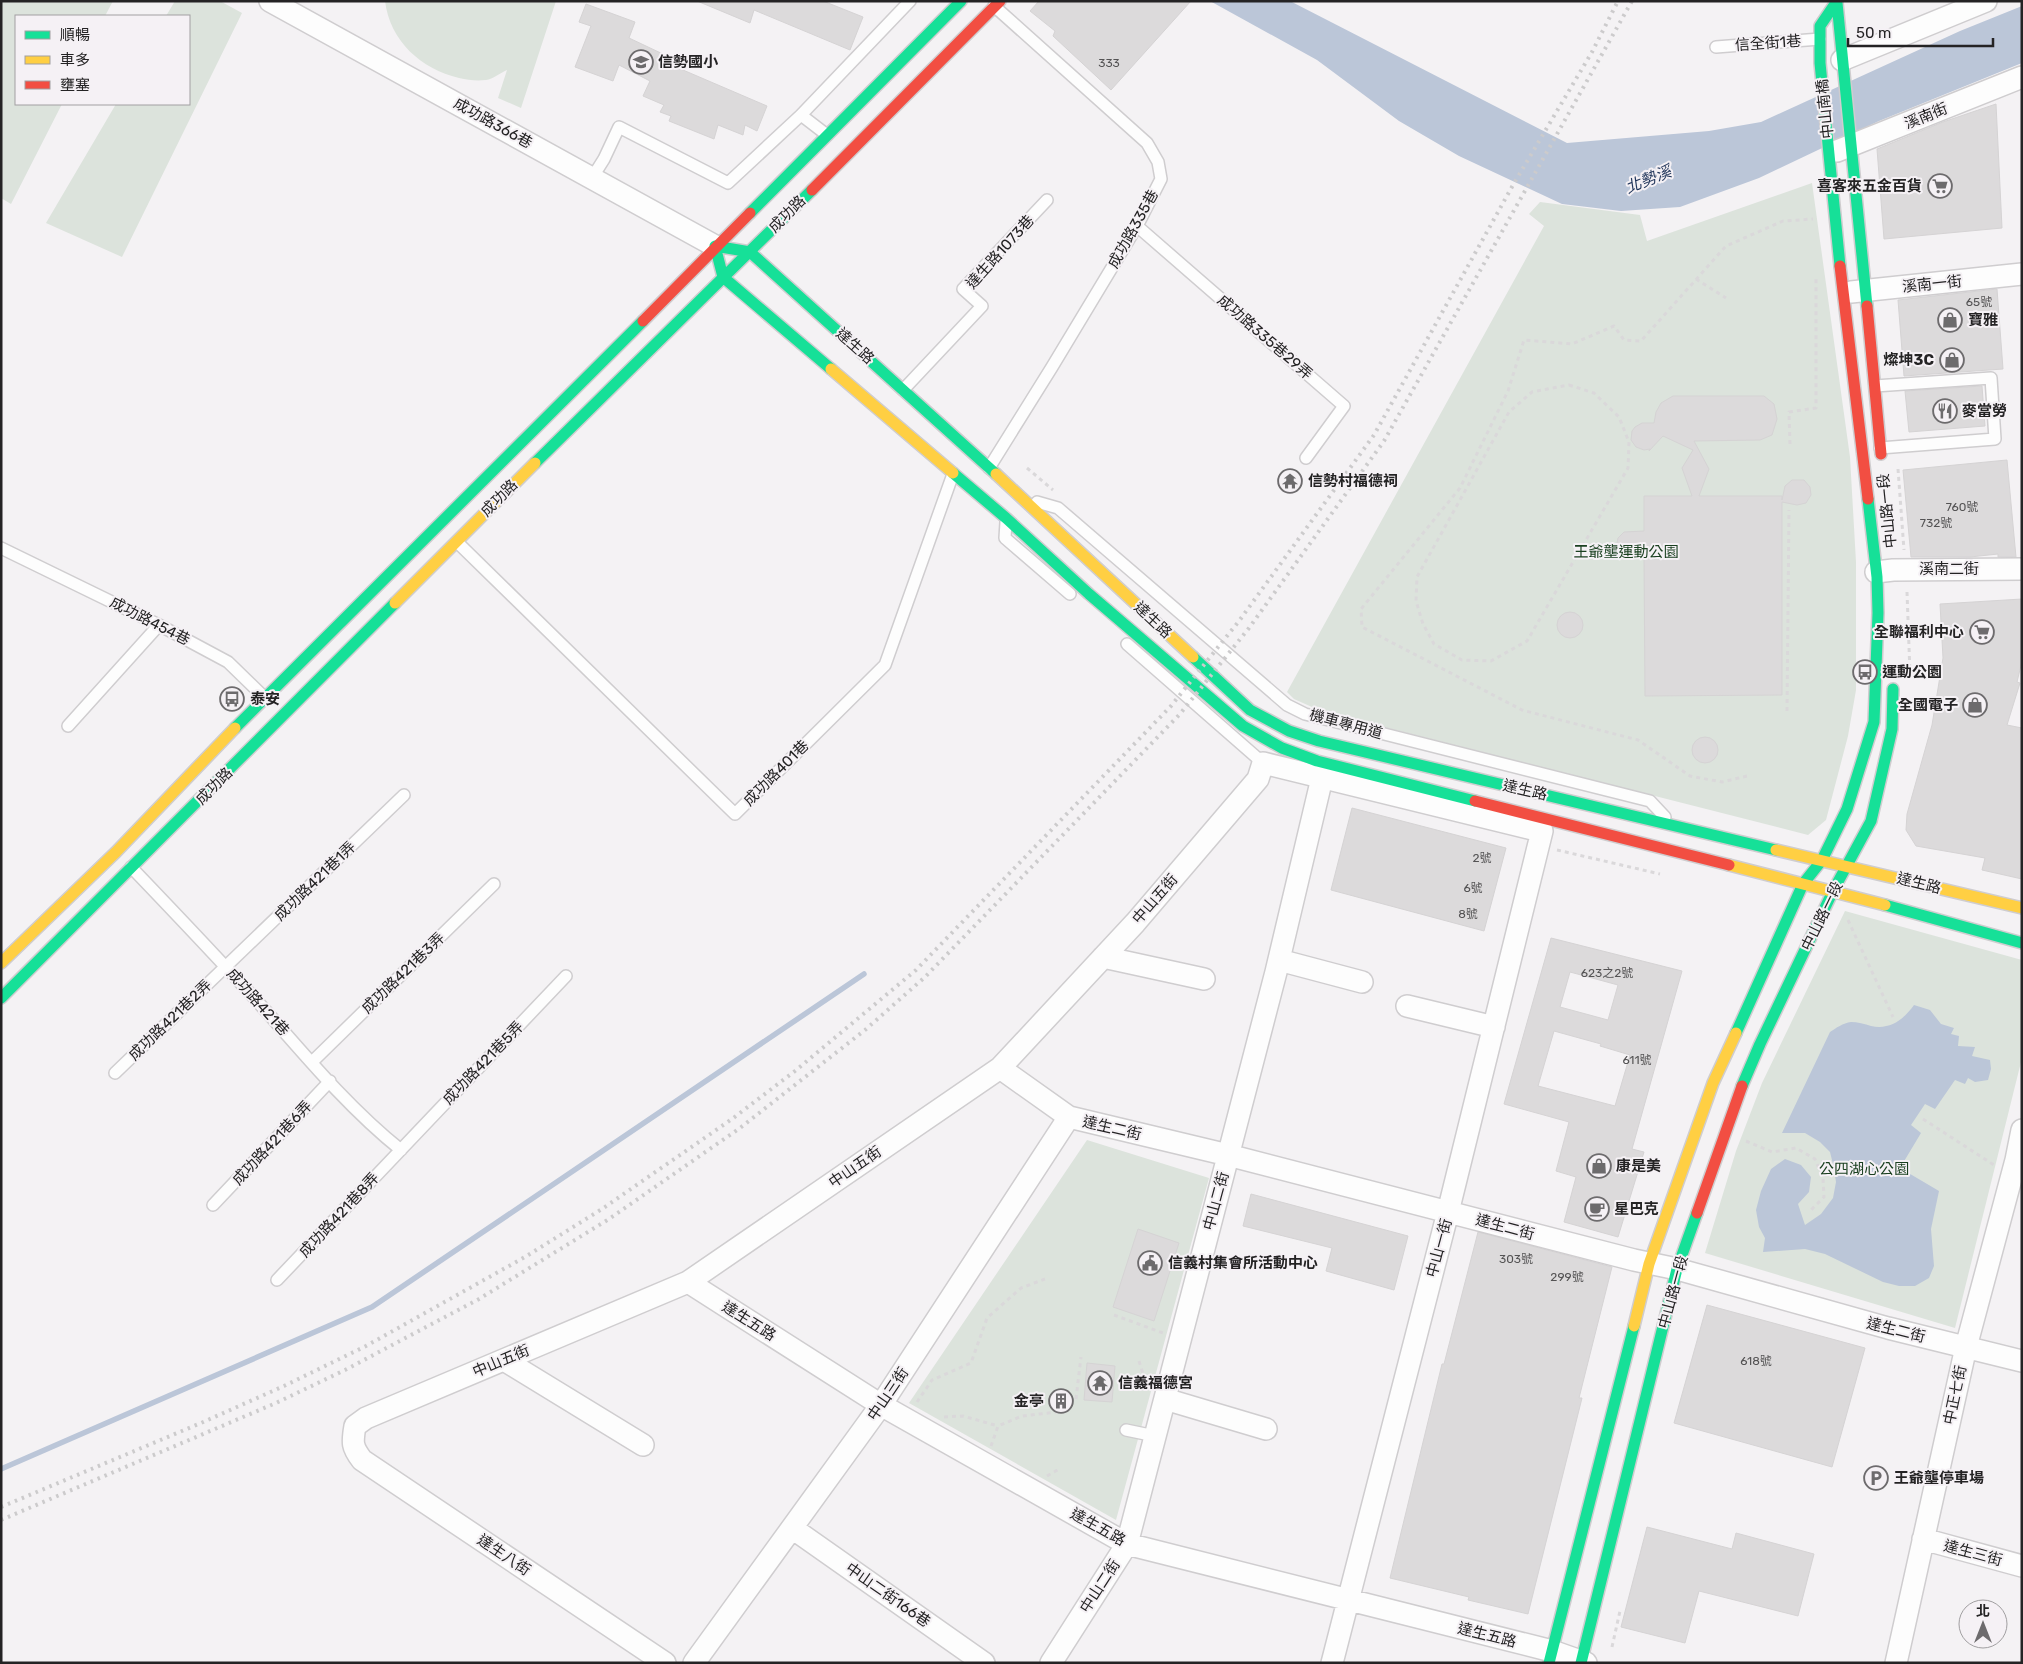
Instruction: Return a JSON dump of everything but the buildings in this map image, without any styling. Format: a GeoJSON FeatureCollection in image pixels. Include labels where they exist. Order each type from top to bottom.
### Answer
{"type":"FeatureCollection","features":[{"type":"Feature","properties":{"kind":"street","name":"成功路366巷"},"geometry":{"type":"LineString","coordinates":[[270,1],[715,246]]}},
{"type":"Feature","properties":{"kind":"street","name":"成功路"},"geometry":{"type":"LineString","coordinates":[[1,963],[116,852],[458,542],[485,512],[662,335],[750,252],[837,144],[961,1]]}},
{"type":"Feature","properties":{"kind":"street"},"geometry":{"type":"LineString","coordinates":[[1842,60],[1986,1]]}},
{"type":"Feature","properties":{"kind":"street","name":"中山南橋"},"geometry":{"type":"LineString","coordinates":[[1836,2],[1850,146]]}},
{"type":"Feature","properties":{"kind":"street","name":"中山南橋"},"geometry":{"type":"LineString","coordinates":[[1830,154],[1820,63],[1820,26],[1836,2]]}},
{"type":"Feature","properties":{"kind":"street","name":"成功路"},"geometry":{"type":"LineString","coordinates":[[1,998],[132,868],[275,706],[469,495],[715,246],[837,144],[994,3]]}},
{"type":"Feature","properties":{"kind":"street","name":"溪南街"},"geometry":{"type":"LineString","coordinates":[[1830,154],[2022,77]]}},
{"type":"Feature","properties":{"kind":"street","name":"中山路一段"},"geometry":{"type":"LineString","coordinates":[[1850,146],[1882,468]]}},
{"type":"Feature","properties":{"kind":"street","name":"中山路一段"},"geometry":{"type":"LineString","coordinates":[[1550,1657],[1649,1264],[1713,1083],[1802,884],[1822,860],[1847,809],[1874,722],[1878,613],[1889,570],[1843,293],[1830,154]]}},
{"type":"Feature","properties":{"kind":"street"},"geometry":{"type":"LineString","coordinates":[[723,277],[715,246],[750,252]]}},
{"type":"Feature","properties":{"kind":"street","name":"達生路"},"geometry":{"type":"LineString","coordinates":[[750,252],[1020,496],[1250,710],[1289,731],[1319,741],[2022,908]]}},
{"type":"Feature","properties":{"kind":"street","name":"溪南一街"},"geometry":{"type":"LineString","coordinates":[[1843,293],[2022,274]]}},
{"type":"Feature","properties":{"kind":"street","name":"達生路"},"geometry":{"type":"LineString","coordinates":[[723,277],[954,473],[1089,594],[1243,726],[1282,748],[1317,761],[1833,891],[2022,943]]}},
{"type":"Feature","properties":{"kind":"street"},"geometry":{"type":"LineString","coordinates":[[469,495],[485,512]]}},
{"type":"Feature","properties":{"kind":"street","name":"溪南二街"},"geometry":{"type":"LineString","coordinates":[[1889,570],[2022,569]]}},
{"type":"Feature","properties":{"kind":"street","name":"中山路一段"},"geometry":{"type":"LineString","coordinates":[[1583,1662],[1677,1270],[1736,1101],[1760,1044],[1833,891],[1871,821],[1892,729],[1894,680]]}},
{"type":"Feature","properties":{"kind":"street","name":"達生路"},"geometry":{"type":"LineString","coordinates":[[1263,763],[1542,832],[1644,855],[1665,848]]}},
{"type":"Feature","properties":{"kind":"street","name":"中山五街"},"geometry":{"type":"LineString","coordinates":[[352,1440],[355,1426],[366,1418],[688,1282],[1000,1068],[1103,957],[1258,779],[1263,763]]}},
{"type":"Feature","properties":{"kind":"street","name":"中山二街"},"geometry":{"type":"LineString","coordinates":[[1051,1663],[1127,1544],[1279,960],[1322,778]]}},
{"type":"Feature","properties":{"kind":"street","name":"中山一街"},"geometry":{"type":"LineString","coordinates":[[1332,1663],[1346,1600],[1448,1212],[1542,832]]}},
{"type":"Feature","properties":{"kind":"street"},"geometry":{"type":"LineString","coordinates":[[1103,957],[1204,979]]}},
{"type":"Feature","properties":{"kind":"street"},"geometry":{"type":"LineString","coordinates":[[1279,960],[1362,982]]}},
{"type":"Feature","properties":{"kind":"street"},"geometry":{"type":"LineString","coordinates":[[1407,1006],[1494,1027]]}},
{"type":"Feature","properties":{"kind":"street","name":"達生二街"},"geometry":{"type":"LineString","coordinates":[[1000,1068],[1069,1117],[1228,1155],[1677,1270],[1888,1328],[2022,1361]]}},
{"type":"Feature","properties":{"kind":"street","name":"中山三街"},"geometry":{"type":"LineString","coordinates":[[694,1663],[881,1405],[1069,1117]]}},
{"type":"Feature","properties":{"kind":"street","name":"中正七街"},"geometry":{"type":"LineString","coordinates":[[1896,1663],[1966,1347],[2016,1166],[2022,1130]]}},
{"type":"Feature","properties":{"kind":"street","name":"達生五路"},"geometry":{"type":"LineString","coordinates":[[688,1282],[881,1405],[1127,1544],[1346,1600],[1550,1657],[1583,1662]]}},
{"type":"Feature","properties":{"kind":"street"},"geometry":{"type":"LineString","coordinates":[[504,1360],[643,1445]]}},
{"type":"Feature","properties":{"kind":"street"},"geometry":{"type":"LineString","coordinates":[[1165,1399],[1266,1428]]}},
{"type":"Feature","properties":{"kind":"street","name":"達生八街"},"geometry":{"type":"LineString","coordinates":[[352,1440],[354,1449],[362,1460],[665,1663]]}},
{"type":"Feature","properties":{"kind":"street","name":"中山二街166巷"},"geometry":{"type":"LineString","coordinates":[[792,1528],[984,1663]]}},
{"type":"Feature","properties":{"kind":"street","name":"達生三街"},"geometry":{"type":"LineString","coordinates":[[1923,1540],[2022,1566]]}},
{"type":"Feature","properties":{"kind":"lane"},"geometry":{"type":"LineString","coordinates":[[592,178],[604,159],[619,127],[728,184],[801,115],[910,1]]}},
{"type":"Feature","properties":{"kind":"lane","name":"成功路335巷"},"geometry":{"type":"LineString","coordinates":[[989,468],[1137,226],[1161,179],[1158,162],[1147,142],[994,3]]}},
{"type":"Feature","properties":{"kind":"lane","name":"信全街1巷"},"geometry":{"type":"LineString","coordinates":[[1716,47],[1820,39]]}},
{"type":"Feature","properties":{"kind":"lane"},"geometry":{"type":"LineString","coordinates":[[801,115],[837,144]]}},
{"type":"Feature","properties":{"kind":"lane","name":"達生路1073巷"},"geometry":{"type":"LineString","coordinates":[[903,390],[982,306],[963,289],[1047,200]]}},
{"type":"Feature","properties":{"kind":"lane","name":"成功路335巷29弄"},"geometry":{"type":"LineString","coordinates":[[1137,226],[1344,406],[1306,458]]}},
{"type":"Feature","properties":{"kind":"lane"},"geometry":{"type":"LineString","coordinates":[[1875,386],[1990,378],[1995,439],[1880,448]]}},
{"type":"Feature","properties":{"kind":"lane","name":"成功路401巷"},"geometry":{"type":"LineString","coordinates":[[458,542],[735,814],[885,665],[954,473]]}},
{"type":"Feature","properties":{"kind":"lane","name":"機車專用道"},"geometry":{"type":"LineString","coordinates":[[1020,496],[1058,508],[1287,705],[1305,714],[1650,801],[1671,824]]}},
{"type":"Feature","properties":{"kind":"lane"},"geometry":{"type":"LineString","coordinates":[[1006,518],[1005,538],[1079,603]]}},
{"type":"Feature","properties":{"kind":"lane","name":"成功路454巷"},"geometry":{"type":"LineString","coordinates":[[1,548],[158,625],[228,662],[275,706]]}},
{"type":"Feature","properties":{"kind":"lane"},"geometry":{"type":"LineString","coordinates":[[68,726],[158,625]]}},
{"type":"Feature","properties":{"kind":"lane"},"geometry":{"type":"LineString","coordinates":[[1116,635],[1263,763]]}},
{"type":"Feature","properties":{"kind":"lane","name":"成功路421巷1弄"},"geometry":{"type":"LineString","coordinates":[[226,967],[404,795]]}},
{"type":"Feature","properties":{"kind":"lane","name":"成功路421巷"},"geometry":{"type":"LineString","coordinates":[[116,852],[226,967],[330,1081],[382,1135],[401,1150]]}},
{"type":"Feature","properties":{"kind":"lane","name":"成功路421巷3弄"},"geometry":{"type":"LineString","coordinates":[[312,1062],[494,884]]}},
{"type":"Feature","properties":{"kind":"lane","name":"成功路421巷2弄"},"geometry":{"type":"LineString","coordinates":[[115,1073],[226,967]]}},
{"type":"Feature","properties":{"kind":"lane","name":"成功路421巷5弄"},"geometry":{"type":"LineString","coordinates":[[401,1150],[566,976]]}},
{"type":"Feature","properties":{"kind":"lane","name":"成功路421巷6弄"},"geometry":{"type":"LineString","coordinates":[[213,1205],[330,1081]]}},
{"type":"Feature","properties":{"kind":"lane","name":"成功路421巷8弄"},"geometry":{"type":"LineString","coordinates":[[277,1280],[401,1150]]}},
{"type":"Feature","properties":{"kind":"lane"},"geometry":{"type":"LineString","coordinates":[[1126,1430],[1155,1436]]}},
{"type":"Feature","properties":{"kind":"path"},"geometry":{"type":"LineString","coordinates":[[1747,776],[1722,782],[1690,776],[1638,740],[1522,710],[1362,627],[1361,609],[1460,488],[1508,391],[1524,340],[1572,344],[1614,326],[1624,340],[1641,340],[1726,246],[1782,220],[1836,219]]}},
{"type":"Feature","properties":{"kind":"path"},"geometry":{"type":"LineString","coordinates":[[1790,444],[1789,412],[1816,408],[1816,268]]}},
{"type":"Feature","properties":{"kind":"path"},"geometry":{"type":"LineString","coordinates":[[1696,279],[1726,298]]}},
{"type":"Feature","properties":{"kind":"path"},"geometry":{"type":"LineString","coordinates":[[1569,385],[1594,393],[1619,417],[1629,442],[1628,468],[1526,641],[1491,660],[1462,660],[1434,644],[1423,624],[1416,601],[1417,577],[1465,491],[1509,412],[1532,392],[1569,385]]}},
{"type":"Feature","properties":{"kind":"path"},"geometry":{"type":"LineString","coordinates":[[1002,447],[1054,492]]}},
{"type":"Feature","properties":{"kind":"path"},"geometry":{"type":"LineString","coordinates":[[1460,488],[1465,491]]}},
{"type":"Feature","properties":{"kind":"path"},"geometry":{"type":"LineString","coordinates":[[1787,710],[1789,510]]}},
{"type":"Feature","properties":{"kind":"path"},"geometry":{"type":"LineString","coordinates":[[1907,592],[1910,678]]}},
{"type":"Feature","properties":{"kind":"path"},"geometry":{"type":"LineString","coordinates":[[1556,850],[1661,874]]}},
{"type":"Feature","properties":{"kind":"path"},"geometry":{"type":"LineString","coordinates":[[1846,916],[1893,1017]]}},
{"type":"Feature","properties":{"kind":"path"},"geometry":{"type":"LineString","coordinates":[[1923,1119],[2016,1166]]}},
{"type":"Feature","properties":{"kind":"path"},"geometry":{"type":"LineString","coordinates":[[1741,1139],[1772,1152],[1796,1148],[1816,1158],[1823,1178],[1824,1197],[1811,1210]]}},
{"type":"Feature","properties":{"kind":"path"},"geometry":{"type":"LineString","coordinates":[[914,1407],[932,1380],[970,1363],[987,1318],[1021,1288],[1045,1280]]}},
{"type":"Feature","properties":{"kind":"path"},"geometry":{"type":"LineString","coordinates":[[1114,1315],[1180,1339]]}},
{"type":"Feature","properties":{"kind":"path"},"geometry":{"type":"LineString","coordinates":[[1076,1400],[1081,1357]]}},
{"type":"Feature","properties":{"kind":"path"},"geometry":{"type":"LineString","coordinates":[[939,1417],[963,1416],[998,1426],[1022,1416],[1066,1411]]}},
{"type":"Feature","properties":{"kind":"path"},"geometry":{"type":"LineString","coordinates":[[989,1452],[998,1426]]}},
{"type":"Feature","properties":{"kind":"green space"},"geometry":{"type":"Polygon","coordinates":[[[1,1],[113,1],[106,15],[15,15],[15,105],[61,105],[11,204],[1,198],[1,1]]]}},
{"type":"Feature","properties":{"kind":"green space"},"geometry":{"type":"Polygon","coordinates":[[[175,1],[220,1],[242,13],[122,257],[46,223],[115,105],[190,105],[190,15],[167,15],[175,1]]]}},
{"type":"Feature","properties":{"kind":"green space"},"geometry":{"type":"Polygon","coordinates":[[[385,1],[556,1],[521,108],[498,98],[507,70],[489,79],[469,80],[445,74],[420,60],[401,41],[393,29],[385,1]]]}},
{"type":"Feature","properties":{"kind":"green space","name":"王爺壟運動公園"},"geometry":{"type":"Polygon","coordinates":[[[1812,183],[1850,457],[1856,562],[1856,690],[1848,736],[1826,820],[1808,835],[1321,711],[1294,699],[1287,692],[1544,226],[1529,214],[1540,202],[1640,215],[1647,241],[1812,183]]]}},
{"type":"Feature","properties":{"kind":"green space","name":"公四湖心公園"},"geometry":{"type":"Polygon","coordinates":[[[1845,911],[2022,960],[2022,1058],[1955,1328],[1705,1253],[1736,1151],[1762,1083],[1845,911]]]}},
{"type":"Feature","properties":{"kind":"green space"},"geometry":{"type":"Polygon","coordinates":[[[1087,1140],[1209,1178],[1116,1520],[909,1403],[1087,1140]]]}},
{"type":"Feature","properties":{"kind":"water","name":"北勢溪"},"geometry":{"type":"Polygon","coordinates":[[[1210,1],[1290,1],[1567,143],[1709,131],[1761,122],[1960,31],[2022,6],[2022,63],[1879,121],[1759,178],[1680,207],[1621,211],[1562,204],[1459,156],[1399,121],[1317,60],[1210,1]]]}},
{"type":"Feature","properties":{"kind":"water"},"geometry":{"type":"Polygon","coordinates":[[[1914,1005],[1930,1010],[1941,1024],[1954,1028],[1951,1034],[1959,1036],[1958,1046],[1975,1047],[1972,1056],[1990,1060],[1991,1069],[1988,1080],[1975,1082],[1968,1078],[1965,1084],[1955,1080],[1935,1109],[1925,1104],[1911,1125],[1921,1133],[1900,1168],[1939,1191],[1931,1229],[1934,1266],[1929,1278],[1915,1286],[1899,1286],[1883,1282],[1825,1254],[1805,1249],[1763,1252],[1765,1238],[1759,1227],[1756,1210],[1761,1191],[1771,1169],[1785,1159],[1801,1165],[1811,1177],[1809,1192],[1798,1204],[1805,1225],[1821,1214],[1833,1198],[1836,1182],[1830,1152],[1820,1142],[1805,1133],[1782,1133],[1830,1032],[1851,1022],[1884,1027],[1896,1023],[1914,1005]]]}},
{"type":"Feature","properties":{"kind":"waterway"},"geometry":{"type":"LineString","coordinates":[[1,1469],[372,1307],[864,974]]}},
{"type":"Feature","properties":{"kind":"railway"},"geometry":{"type":"LineString","coordinates":[[1,1507],[284,1386],[366,1346],[525,1257],[602,1209],[732,1119],[795,1071],[916,970],[1171,706],[1239,621],[1374,435],[1513,185],[1592,52],[1618,1]]}},
{"type":"Feature","properties":{"kind":"railway"},"geometry":{"type":"LineString","coordinates":[[1,1520],[276,1403],[345,1370],[479,1299],[609,1219],[740,1128],[865,1030],[925,977],[1180,714],[1249,628],[1384,441],[1632,1]]}},
{"type":"Feature","properties":{"kind":"traffic: fast"},"geometry":{"type":"LineString","coordinates":[[750,213],[961,1]]}},
{"type":"Feature","properties":{"kind":"traffic: fast"},"geometry":{"type":"LineString","coordinates":[[1837,1],[1820,26],[1820,63],[1840,266]]}},
{"type":"Feature","properties":{"kind":"traffic: fast"},"geometry":{"type":"LineString","coordinates":[[1837,3],[1867,306]]}},
{"type":"Feature","properties":{"kind":"traffic: fast"},"geometry":{"type":"LineString","coordinates":[[535,463],[812,190]]}},
{"type":"Feature","properties":{"kind":"traffic: fast"},"geometry":{"type":"LineString","coordinates":[[831,369],[723,277],[715,246],[750,252],[996,474]]}},
{"type":"Feature","properties":{"kind":"traffic: fast"},"geometry":{"type":"LineString","coordinates":[[235,728],[643,321]]}},
{"type":"Feature","properties":{"kind":"traffic: fast"},"geometry":{"type":"LineString","coordinates":[[953,473],[1006,518],[1089,594],[1243,726],[1282,748],[1317,761],[1475,801]]}},
{"type":"Feature","properties":{"kind":"traffic: fast"},"geometry":{"type":"LineString","coordinates":[[1736,1033],[1803,884],[1822,860],[1847,809],[1874,722],[1878,613],[1877,577],[1868,499]]}},
{"type":"Feature","properties":{"kind":"traffic: fast"},"geometry":{"type":"LineString","coordinates":[[1,998],[395,603]]}},
{"type":"Feature","properties":{"kind":"traffic: fast"},"geometry":{"type":"LineString","coordinates":[[1193,657],[1250,710],[1289,731],[1319,741],[1776,850]]}},
{"type":"Feature","properties":{"kind":"traffic: fast"},"geometry":{"type":"LineString","coordinates":[[1742,1086],[1833,891],[1871,821],[1892,729],[1893,689]]}},
{"type":"Feature","properties":{"kind":"traffic: fast"},"geometry":{"type":"LineString","coordinates":[[1885,905],[2022,943]]}},
{"type":"Feature","properties":{"kind":"traffic: fast"},"geometry":{"type":"LineString","coordinates":[[1581,1663],[1677,1269],[1697,1213]]}},
{"type":"Feature","properties":{"kind":"traffic: fast"},"geometry":{"type":"LineString","coordinates":[[1549,1663],[1634,1326]]}},
{"type":"Feature","properties":{"kind":"traffic: slow"},"geometry":{"type":"LineString","coordinates":[[831,369],[953,473]]}},
{"type":"Feature","properties":{"kind":"traffic: slow"},"geometry":{"type":"LineString","coordinates":[[395,603],[535,463]]}},
{"type":"Feature","properties":{"kind":"traffic: slow"},"geometry":{"type":"LineString","coordinates":[[996,474],[1193,657]]}},
{"type":"Feature","properties":{"kind":"traffic: slow"},"geometry":{"type":"LineString","coordinates":[[1,963],[116,852],[235,728]]}},
{"type":"Feature","properties":{"kind":"traffic: slow"},"geometry":{"type":"LineString","coordinates":[[1776,850],[2022,908]]}},
{"type":"Feature","properties":{"kind":"traffic: slow"},"geometry":{"type":"LineString","coordinates":[[1729,865],[1885,905]]}},
{"type":"Feature","properties":{"kind":"traffic: slow"},"geometry":{"type":"LineString","coordinates":[[1634,1326],[1649,1264],[1713,1083],[1736,1033]]}},
{"type":"Feature","properties":{"kind":"traffic: jam"},"geometry":{"type":"LineString","coordinates":[[812,190],[1000,1]]}},
{"type":"Feature","properties":{"kind":"traffic: jam"},"geometry":{"type":"LineString","coordinates":[[643,321],[750,213]]}},
{"type":"Feature","properties":{"kind":"traffic: jam"},"geometry":{"type":"LineString","coordinates":[[1840,266],[1868,499]]}},
{"type":"Feature","properties":{"kind":"traffic: jam"},"geometry":{"type":"LineString","coordinates":[[1867,306],[1881,454]]}},
{"type":"Feature","properties":{"kind":"traffic: jam"},"geometry":{"type":"LineString","coordinates":[[1475,801],[1729,865]]}},
{"type":"Feature","properties":{"kind":"traffic: jam"},"geometry":{"type":"LineString","coordinates":[[1697,1213],[1742,1086]]}},
{"type":"Feature","properties":{"kind":"place","name":"信勢國小"},"geometry":{"type":"Point","coordinates":[641,62]}},
{"type":"Feature","properties":{"kind":"place","name":"喜客來五金百貨"},"geometry":{"type":"Point","coordinates":[1940,186]}},
{"type":"Feature","properties":{"kind":"place","name":"寶雅"},"geometry":{"type":"Point","coordinates":[1950,320]}},
{"type":"Feature","properties":{"kind":"place","name":"燦坤3C"},"geometry":{"type":"Point","coordinates":[1952,360]}},
{"type":"Feature","properties":{"kind":"place","name":"麥當勞"},"geometry":{"type":"Point","coordinates":[1945,411]}},
{"type":"Feature","properties":{"kind":"place","name":"信勢村福德祠"},"geometry":{"type":"Point","coordinates":[1290,481]}},
{"type":"Feature","properties":{"kind":"place","name":"全聯福利中心"},"geometry":{"type":"Point","coordinates":[1982,632]}},
{"type":"Feature","properties":{"kind":"place","name":"運動公園"},"geometry":{"type":"Point","coordinates":[1865,672]}},
{"type":"Feature","properties":{"kind":"place","name":"泰安"},"geometry":{"type":"Point","coordinates":[232,699]}},
{"type":"Feature","properties":{"kind":"place","name":"全國電子"},"geometry":{"type":"Point","coordinates":[1975,705]}},
{"type":"Feature","properties":{"kind":"place","name":"康是美"},"geometry":{"type":"Point","coordinates":[1599,1166]}},
{"type":"Feature","properties":{"kind":"place","name":"星巴克"},"geometry":{"type":"Point","coordinates":[1597,1209]}},
{"type":"Feature","properties":{"kind":"place","name":"信義村集會所活動中心"},"geometry":{"type":"Point","coordinates":[1150,1263]}},
{"type":"Feature","properties":{"kind":"place","name":"信義福德宮"},"geometry":{"type":"Point","coordinates":[1100,1383]}},
{"type":"Feature","properties":{"kind":"place","name":"金亭"},"geometry":{"type":"Point","coordinates":[1061,1401]}},
{"type":"Feature","properties":{"kind":"place","name":"王爺壟停車場"},"geometry":{"type":"Point","coordinates":[1876,1478]}}]}
